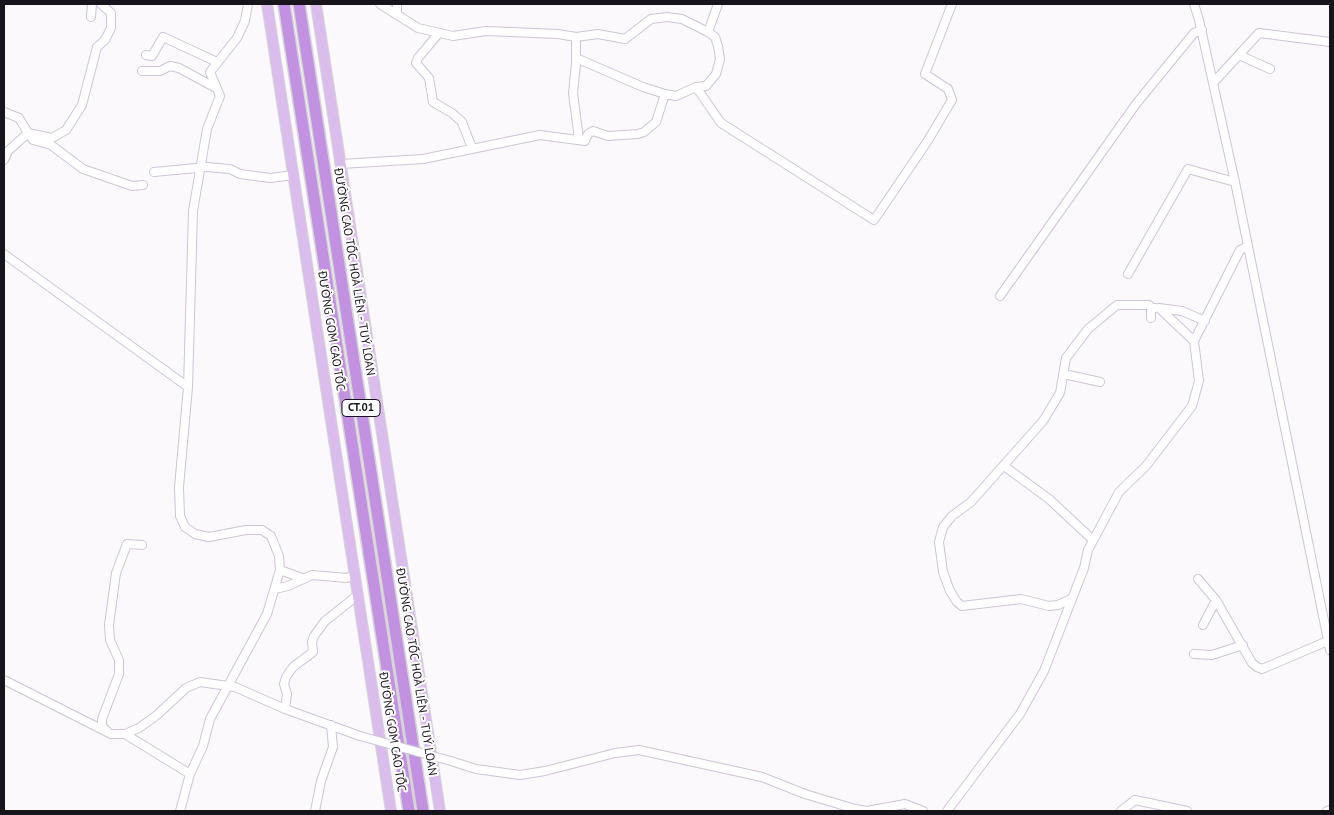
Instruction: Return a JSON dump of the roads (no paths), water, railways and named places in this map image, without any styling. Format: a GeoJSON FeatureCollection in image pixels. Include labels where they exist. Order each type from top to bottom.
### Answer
{"type":"FeatureCollection","features":[{"type":"Feature","properties":{"kind":"highway","name":"CT.01"},"geometry":{"type":"LineString","coordinates":[[284,4],[409,811]]}},
{"type":"Feature","properties":{"kind":"highway","name":"ĐƯỜNG CAO TỐC HOÀ LIÊN - TUÝ LOAN"},"geometry":{"type":"LineString","coordinates":[[299,4],[423,811]]}},
{"type":"Feature","properties":{"kind":"main road","name":"ĐƯỜNG GOM CAO TỐC"},"geometry":{"type":"LineString","coordinates":[[267,4],[391,811]]}},
{"type":"Feature","properties":{"kind":"main road"},"geometry":{"type":"LineString","coordinates":[[316,4],[440,811]]}},
{"type":"Feature","properties":{"kind":"street"},"geometry":{"type":"LineString","coordinates":[[91,17],[92,4]]}},
{"type":"Feature","properties":{"kind":"street"},"geometry":{"type":"LineString","coordinates":[[28,133],[52,138],[66,130],[82,105],[97,48],[105,40],[111,28],[111,13],[100,4]]}},
{"type":"Feature","properties":{"kind":"street"},"geometry":{"type":"LineString","coordinates":[[180,811],[190,774],[203,746],[214,709],[229,686],[267,614],[280,570],[276,547],[271,536],[262,530],[246,530],[209,537],[195,534],[181,522],[178,487],[188,388],[193,211],[207,129],[220,96],[210,72],[216,62],[237,38],[245,21],[248,4]]}},
{"type":"Feature","properties":{"kind":"street"},"geometry":{"type":"LineString","coordinates":[[380,4],[416,27],[453,36],[486,31],[576,36],[598,34],[625,39],[651,19],[667,17],[682,19],[714,37],[718,46],[719,66],[711,82],[706,86],[696,87],[676,96],[642,87],[576,58]]}},
{"type":"Feature","properties":{"kind":"street"},"geometry":{"type":"LineString","coordinates":[[397,4],[397,15]]}},
{"type":"Feature","properties":{"kind":"street"},"geometry":{"type":"LineString","coordinates":[[708,32],[718,4]]}},
{"type":"Feature","properties":{"kind":"street"},"geometry":{"type":"LineString","coordinates":[[696,87],[721,124],[874,220],[927,142],[952,100],[948,89],[925,74],[952,4]]}},
{"type":"Feature","properties":{"kind":"street"},"geometry":{"type":"LineString","coordinates":[[1194,4],[1202,30],[1248,246],[1330,650]]}},
{"type":"Feature","properties":{"kind":"street"},"geometry":{"type":"LineString","coordinates":[[1000,296],[1136,104],[1194,34],[1202,30]]}},
{"type":"Feature","properties":{"kind":"street"},"geometry":{"type":"LineString","coordinates":[[439,33],[416,63],[429,78],[433,102],[452,113],[462,122],[472,148]]}},
{"type":"Feature","properties":{"kind":"street"},"geometry":{"type":"LineString","coordinates":[[1212,83],[1259,33],[1330,42]]}},
{"type":"Feature","properties":{"kind":"street"},"geometry":{"type":"LineString","coordinates":[[576,36],[576,58],[572,93],[579,139]]}},
{"type":"Feature","properties":{"kind":"street"},"geometry":{"type":"LineString","coordinates":[[152,56],[163,37],[216,62]]}},
{"type":"Feature","properties":{"kind":"street"},"geometry":{"type":"LineString","coordinates":[[1239,55],[1270,68]]}},
{"type":"Feature","properties":{"kind":"street"},"geometry":{"type":"LineString","coordinates":[[142,70],[160,71],[170,66],[180,68],[209,82],[218,89]]}},
{"type":"Feature","properties":{"kind":"street"},"geometry":{"type":"LineString","coordinates":[[341,164],[423,159],[540,135],[586,141],[588,134],[593,131],[608,136],[644,132],[656,122],[665,94]]}},
{"type":"Feature","properties":{"kind":"street"},"geometry":{"type":"LineString","coordinates":[[4,112],[19,118],[33,140],[51,144],[83,169],[132,186],[142,185]]}},
{"type":"Feature","properties":{"kind":"street"},"geometry":{"type":"LineString","coordinates":[[4,160],[8,151],[28,133]]}},
{"type":"Feature","properties":{"kind":"street"},"geometry":{"type":"LineString","coordinates":[[154,172],[200,168],[230,169],[240,174],[270,178],[294,175]]}},
{"type":"Feature","properties":{"kind":"street"},"geometry":{"type":"LineString","coordinates":[[1128,274],[1188,169],[1234,182]]}},
{"type":"Feature","properties":{"kind":"street"},"geometry":{"type":"LineString","coordinates":[[947,811],[1020,714],[1044,671],[1093,540],[1119,492],[1146,466],[1192,406],[1199,381],[1194,340],[1240,250],[1248,246]]}},
{"type":"Feature","properties":{"kind":"street"},"geometry":{"type":"LineString","coordinates":[[4,254],[188,388]]}},
{"type":"Feature","properties":{"kind":"street"},"geometry":{"type":"LineString","coordinates":[[1071,599],[1058,606],[1049,606],[1021,599],[968,607],[957,602],[950,591],[940,553],[939,542],[943,527],[952,516],[972,502],[1052,408],[1060,393],[1066,358],[1077,341],[1088,329],[1117,305],[1149,305],[1194,340]]}},
{"type":"Feature","properties":{"kind":"street"},"geometry":{"type":"LineString","coordinates":[[1155,308],[1182,311],[1205,321]]}},
{"type":"Feature","properties":{"kind":"street"},"geometry":{"type":"LineString","coordinates":[[1151,318],[1155,308]]}},
{"type":"Feature","properties":{"kind":"street"},"geometry":{"type":"LineString","coordinates":[[1064,374],[1100,382]]}},
{"type":"Feature","properties":{"kind":"street"},"geometry":{"type":"LineString","coordinates":[[1004,466],[1049,499],[1093,540]]}},
{"type":"Feature","properties":{"kind":"street"},"geometry":{"type":"LineString","coordinates":[[111,734],[102,726],[119,674],[118,660],[110,640],[109,625],[116,573],[127,544],[142,545]]}},
{"type":"Feature","properties":{"kind":"street"},"geometry":{"type":"LineString","coordinates":[[280,570],[302,578]]}},
{"type":"Feature","properties":{"kind":"street"},"geometry":{"type":"LineString","coordinates":[[275,589],[288,586],[302,578],[316,575],[347,578],[355,574]]}},
{"type":"Feature","properties":{"kind":"street"},"geometry":{"type":"LineString","coordinates":[[1198,579],[1216,600],[1252,663],[1262,668],[1329,641]]}},
{"type":"Feature","properties":{"kind":"street"},"geometry":{"type":"LineString","coordinates":[[285,709],[287,694],[284,684],[293,667],[313,652],[312,642],[314,636],[325,621],[358,595]]}},
{"type":"Feature","properties":{"kind":"street"},"geometry":{"type":"LineString","coordinates":[[1203,624],[1216,600]]}},
{"type":"Feature","properties":{"kind":"street"},"geometry":{"type":"LineString","coordinates":[[1194,654],[1212,655],[1243,645]]}},
{"type":"Feature","properties":{"kind":"street"},"geometry":{"type":"LineString","coordinates":[[4,680],[111,734],[124,734],[138,728],[157,715],[191,685],[200,682],[229,686],[285,709],[360,736],[476,769],[520,774],[545,771],[615,752],[639,750],[762,777],[805,794],[855,809],[867,811],[905,804],[923,811]]}},
{"type":"Feature","properties":{"kind":"street"},"geometry":{"type":"LineString","coordinates":[[315,811],[321,781],[333,747],[331,725]]}},
{"type":"Feature","properties":{"kind":"street"},"geometry":{"type":"LineString","coordinates":[[124,734],[190,774]]}},
{"type":"Feature","properties":{"kind":"street"},"geometry":{"type":"LineString","coordinates":[[1121,811],[1135,800],[1187,811]]}}]}
